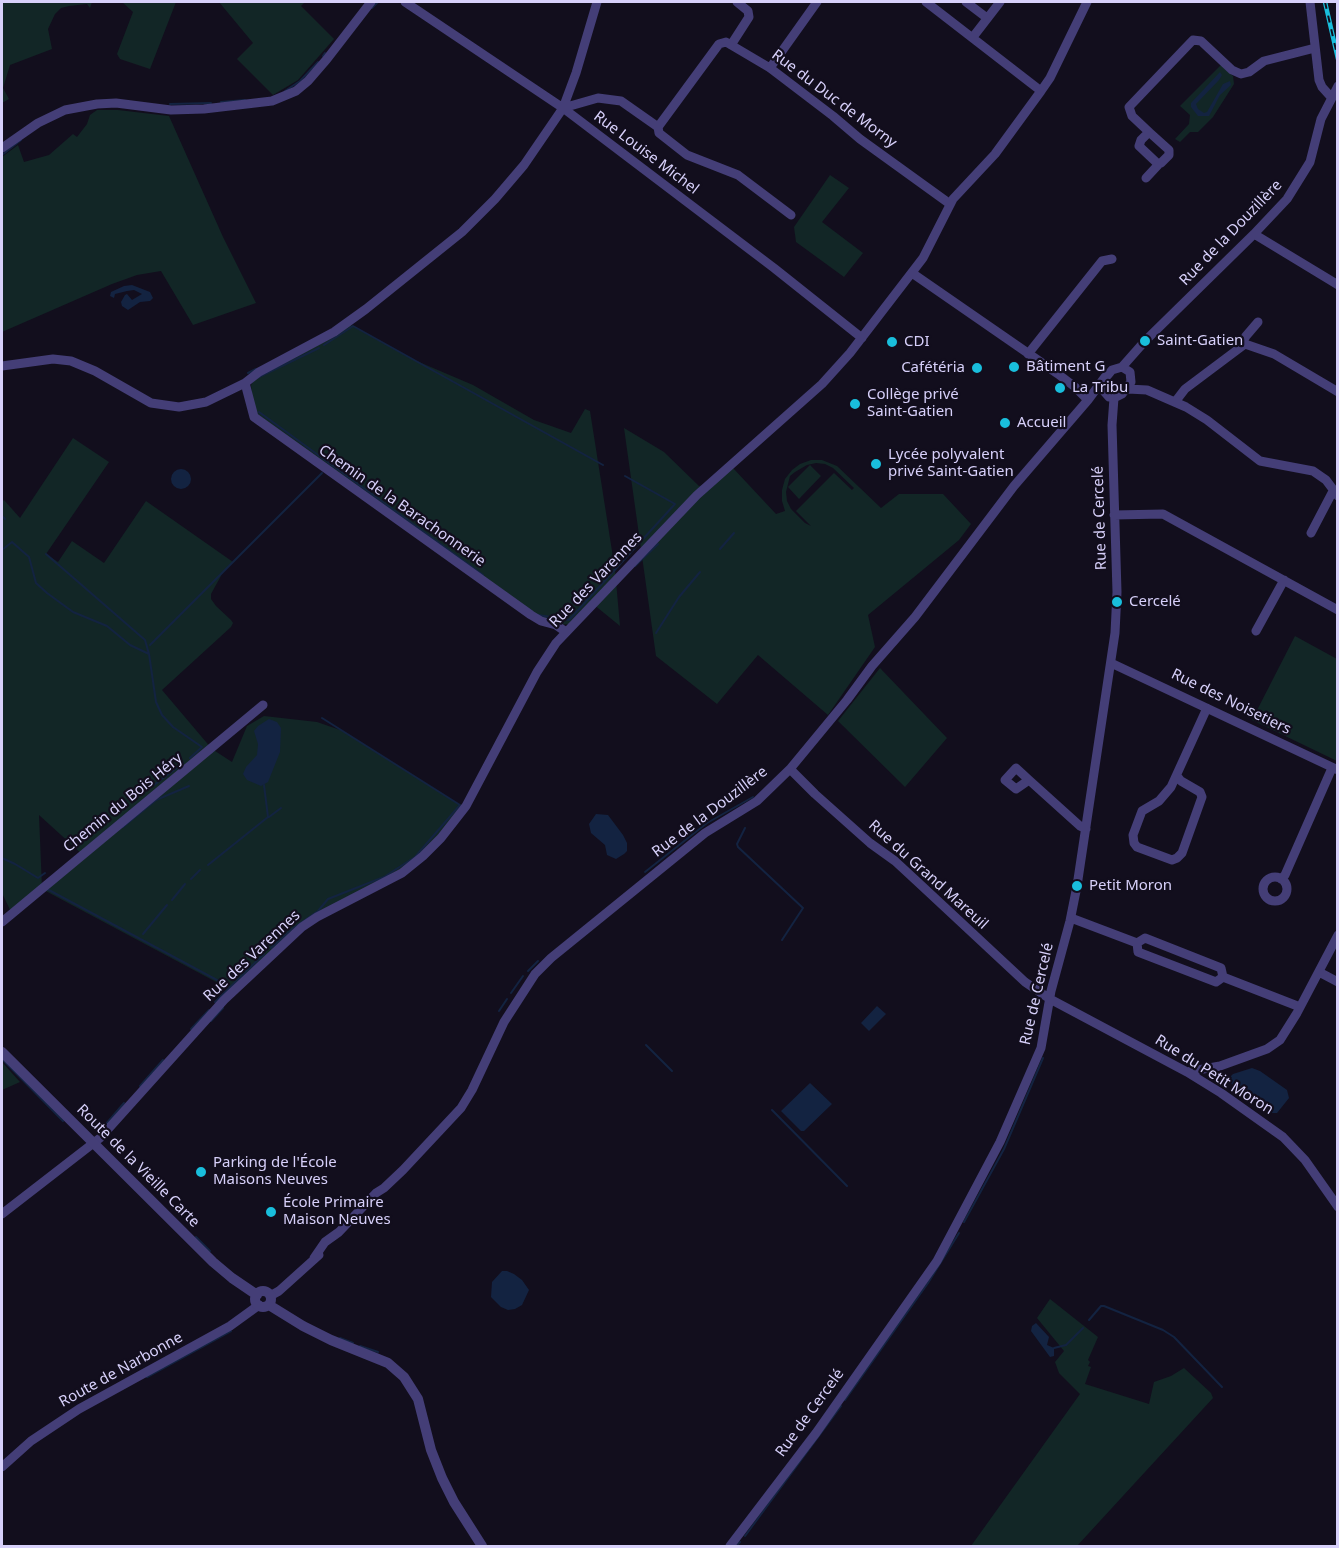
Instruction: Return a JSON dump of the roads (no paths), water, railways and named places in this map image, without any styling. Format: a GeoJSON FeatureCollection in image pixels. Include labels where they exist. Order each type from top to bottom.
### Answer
{"type":"FeatureCollection","features":[{"type":"Feature","properties":{"kind":"street"},"geometry":{"type":"LineString","coordinates":[[2,148],[38,123],[65,110],[97,104],[116,103],[182,110],[272,101],[296,91],[308,81],[371,2]]}},
{"type":"Feature","properties":{"kind":"street","name":"Rue Louise Michel"},"geometry":{"type":"LineString","coordinates":[[405,2],[563,108],[774,268],[862,338]]}},
{"type":"Feature","properties":{"kind":"street"},"geometry":{"type":"LineString","coordinates":[[2,366],[46,359],[71,361],[94,371],[151,403],[166,407],[192,406],[206,402],[245,383],[259,372],[334,332],[462,232],[495,199],[524,165],[563,108],[597,2]]}},
{"type":"Feature","properties":{"kind":"street"},"geometry":{"type":"LineString","coordinates":[[737,2],[748,11],[749,17],[732,45],[726,42],[718,44],[658,127],[658,133],[687,155],[738,175],[791,215]]}},
{"type":"Feature","properties":{"kind":"street"},"geometry":{"type":"LineString","coordinates":[[770,68],[817,2]]}},
{"type":"Feature","properties":{"kind":"street"},"geometry":{"type":"LineString","coordinates":[[926,2],[1041,91]]}},
{"type":"Feature","properties":{"kind":"street"},"geometry":{"type":"LineString","coordinates":[[966,2],[987,18]]}},
{"type":"Feature","properties":{"kind":"street"},"geometry":{"type":"LineString","coordinates":[[972,37],[1000,2]]}},
{"type":"Feature","properties":{"kind":"street","name":"Rue des Varennes"},"geometry":{"type":"LineString","coordinates":[[2,1214],[94,1144],[224,1000],[273,952],[317,917],[402,873],[431,848],[466,806],[551,649],[709,483],[822,384],[862,338],[931,246],[950,204],[962,188],[996,154],[1050,78],[1087,2]]}},
{"type":"Feature","properties":{"kind":"street"},"geometry":{"type":"LineString","coordinates":[[1310,2],[1319,80],[1331,97]]}},
{"type":"Feature","properties":{"kind":"street"},"geometry":{"type":"LineString","coordinates":[[1146,178],[1170,152],[1132,116],[1129,107],[1193,40],[1204,42],[1233,70],[1241,74],[1249,72],[1264,61],[1315,48]]}},
{"type":"Feature","properties":{"kind":"street","name":"Rue du Duc de Morny"},"geometry":{"type":"LineString","coordinates":[[732,45],[770,68],[860,139],[950,204]]}},
{"type":"Feature","properties":{"kind":"street","name":"Rue de la Douzillère"},"geometry":{"type":"LineString","coordinates":[[1122,367],[1287,199],[1302,178],[1312,157],[1321,119],[1338,86]]}},
{"type":"Feature","properties":{"kind":"street"},"geometry":{"type":"LineString","coordinates":[[563,108],[598,98],[621,101],[658,127]]}},
{"type":"Feature","properties":{"kind":"street"},"geometry":{"type":"LineString","coordinates":[[1149,132],[1141,140],[1139,146],[1159,164]]}},
{"type":"Feature","properties":{"kind":"street"},"geometry":{"type":"LineString","coordinates":[[1254,234],[1338,285]]}},
{"type":"Feature","properties":{"kind":"street"},"geometry":{"type":"LineString","coordinates":[[1028,354],[1102,261],[1112,259]]}},
{"type":"Feature","properties":{"kind":"street"},"geometry":{"type":"LineString","coordinates":[[912,273],[1075,387],[1088,400]]}},
{"type":"Feature","properties":{"kind":"street"},"geometry":{"type":"LineString","coordinates":[[1175,402],[1185,389],[1242,345],[1246,336],[1258,322]]}},
{"type":"Feature","properties":{"kind":"street"},"geometry":{"type":"LineString","coordinates":[[1242,345],[1249,344],[1274,354],[1338,392]]}},
{"type":"Feature","properties":{"kind":"street"},"geometry":{"type":"LineString","coordinates":[[1135,352],[1132,376],[1128,389],[1114,398],[1102,392],[1105,377],[1114,368],[1122,367],[1128,370],[1132,376],[1147,390],[1202,417],[1258,460],[1269,464],[1309,469],[1326,480],[1335,493],[1311,533]]}},
{"type":"Feature","properties":{"kind":"street","name":"Rue de la Douzillère"},"geometry":{"type":"LineString","coordinates":[[264,1300],[279,1291],[314,1258],[325,1242],[339,1232],[376,1193],[411,1162],[461,1108],[504,1022],[524,990],[546,963],[705,833],[756,801],[790,769],[872,666],[915,617],[1014,486],[1105,377]]}},
{"type":"Feature","properties":{"kind":"street","name":"Chemin de la Barachonnerie"},"geometry":{"type":"LineString","coordinates":[[245,383],[254,417],[531,615],[566,632]]}},
{"type":"Feature","properties":{"kind":"street"},"geometry":{"type":"LineString","coordinates":[[1128,389],[1147,390]]}},
{"type":"Feature","properties":{"kind":"street","name":"Rue de la Douzillère"},"geometry":{"type":"LineString","coordinates":[[1088,400],[1102,392]]}},
{"type":"Feature","properties":{"kind":"street","name":"Rue de Cercelé"},"geometry":{"type":"LineString","coordinates":[[730,1546],[816,1433],[937,1261],[985,1173],[1041,1048],[1050,999],[1071,918],[1111,663],[1117,601],[1112,425],[1114,398]]}},
{"type":"Feature","properties":{"kind":"street"},"geometry":{"type":"LineString","coordinates":[[1114,515],[1163,514],[1338,610]]}},
{"type":"Feature","properties":{"kind":"street"},"geometry":{"type":"LineString","coordinates":[[1256,631],[1284,580]]}},
{"type":"Feature","properties":{"kind":"street","name":"Rue des Noisetiers"},"geometry":{"type":"LineString","coordinates":[[1111,663],[1335,769]]}},
{"type":"Feature","properties":{"kind":"street","name":"Chemin du Bois Héry"},"geometry":{"type":"LineString","coordinates":[[2,922],[263,705]]}},
{"type":"Feature","properties":{"kind":"street"},"geometry":{"type":"LineString","coordinates":[[1177,776],[1181,782],[1200,792],[1202,797],[1182,853],[1172,860],[1140,848],[1132,838],[1142,811],[1162,798],[1177,776],[1207,708]]}},
{"type":"Feature","properties":{"kind":"street","name":"Rue du Grand Mareuil"},"geometry":{"type":"LineString","coordinates":[[790,769],[870,843],[895,861],[1025,982],[1050,999]]}},
{"type":"Feature","properties":{"kind":"street"},"geometry":{"type":"LineString","coordinates":[[1281,879],[1285,875],[1335,769]]}},
{"type":"Feature","properties":{"kind":"street"},"geometry":{"type":"LineString","coordinates":[[1029,780],[1086,829]]}},
{"type":"Feature","properties":{"kind":"street"},"geometry":{"type":"LineString","coordinates":[[1071,918],[1137,943],[1146,938],[1221,969],[1223,977]]}},
{"type":"Feature","properties":{"kind":"street"},"geometry":{"type":"LineString","coordinates":[[1187,1072],[1220,1066],[1267,1049],[1280,1040],[1338,935]]}},
{"type":"Feature","properties":{"kind":"street"},"geometry":{"type":"LineString","coordinates":[[1137,943],[1138,952],[1216,982],[1223,977]]}},
{"type":"Feature","properties":{"kind":"street"},"geometry":{"type":"LineString","coordinates":[[1319,972],[1338,982]]}},
{"type":"Feature","properties":{"kind":"street"},"geometry":{"type":"LineString","coordinates":[[1223,977],[1300,1007]]}},
{"type":"Feature","properties":{"kind":"street","name":"Rue du Petit Moron"},"geometry":{"type":"LineString","coordinates":[[1050,999],[1187,1072],[1229,1098],[1283,1137],[1305,1160],[1338,1207]]}},
{"type":"Feature","properties":{"kind":"street","name":"Route de la Vieille Carte"},"geometry":{"type":"LineString","coordinates":[[2,1052],[224,1272],[303,1326],[388,1363],[404,1377],[418,1399],[431,1450],[442,1478],[454,1502],[482,1546]]}},
{"type":"Feature","properties":{"kind":"street","name":"Route de Narbonne"},"geometry":{"type":"LineString","coordinates":[[2,1467],[31,1441],[79,1408],[230,1326],[264,1300]]}},
{"type":"Feature","properties":{"kind":"water"},"geometry":{"type":"Polygon","coordinates":[[[1220,72],[1222,75],[1219,80],[1196,104],[1198,109],[1204,113],[1207,112],[1223,84],[1230,81],[1231,85],[1220,95],[1209,116],[1198,116],[1191,107],[1191,103],[1220,72]]]}},
{"type":"Feature","properties":{"kind":"water"},"geometry":{"type":"Polygon","coordinates":[[[132,285],[150,292],[153,298],[150,301],[140,302],[128,310],[122,306],[121,302],[125,295],[127,294],[132,300],[142,294],[134,290],[115,294],[114,298],[110,296],[111,292],[132,285]]]}},
{"type":"Feature","properties":{"kind":"water"},"geometry":{"type":"Polygon","coordinates":[[[181,469],[188,472],[191,479],[188,486],[181,489],[174,486],[171,479],[174,472],[181,469]]]}},
{"type":"Feature","properties":{"kind":"water"},"geometry":{"type":"Polygon","coordinates":[[[269,719],[277,722],[281,728],[280,752],[268,782],[261,786],[247,780],[243,774],[257,755],[258,744],[254,731],[269,719]]]}},
{"type":"Feature","properties":{"kind":"water"},"geometry":{"type":"Polygon","coordinates":[[[596,814],[608,815],[627,843],[627,851],[616,859],[607,855],[605,845],[591,833],[589,824],[596,814]]]}},
{"type":"Feature","properties":{"kind":"water"},"geometry":{"type":"Polygon","coordinates":[[[877,1006],[886,1014],[869,1031],[861,1023],[877,1006]]]}},
{"type":"Feature","properties":{"kind":"water"},"geometry":{"type":"Polygon","coordinates":[[[1252,1068],[1287,1090],[1289,1098],[1277,1113],[1269,1113],[1229,1082],[1233,1074],[1252,1068]]]}},
{"type":"Feature","properties":{"kind":"water"},"geometry":{"type":"Polygon","coordinates":[[[810,1083],[832,1104],[804,1131],[801,1131],[781,1111],[810,1083]]]}},
{"type":"Feature","properties":{"kind":"water"},"geometry":{"type":"Polygon","coordinates":[[[502,1271],[514,1274],[529,1290],[522,1305],[515,1309],[508,1310],[501,1307],[491,1297],[492,1282],[502,1271]]]}},
{"type":"Feature","properties":{"kind":"water"},"geometry":{"type":"Polygon","coordinates":[[[1036,1323],[1049,1337],[1047,1345],[1054,1348],[1054,1356],[1050,1357],[1031,1331],[1032,1326],[1036,1323]]]}},
{"type":"Feature","properties":{"kind":"waterway"},"geometry":{"type":"LineString","coordinates":[[372,8],[378,2]]}},
{"type":"Feature","properties":{"kind":"waterway"},"geometry":{"type":"LineString","coordinates":[[285,91],[300,81],[318,62]]}},
{"type":"Feature","properties":{"kind":"waterway"},"geometry":{"type":"LineString","coordinates":[[221,102],[245,100]]}},
{"type":"Feature","properties":{"kind":"waterway"},"geometry":{"type":"LineString","coordinates":[[170,104],[211,103]]}},
{"type":"Feature","properties":{"kind":"waterway"},"geometry":{"type":"LineString","coordinates":[[2,155],[21,140]]}},
{"type":"Feature","properties":{"kind":"waterway"},"geometry":{"type":"LineString","coordinates":[[324,345],[353,326],[603,465]]}},
{"type":"Feature","properties":{"kind":"waterway"},"geometry":{"type":"LineString","coordinates":[[257,378],[319,348]]}},
{"type":"Feature","properties":{"kind":"waterway"},"geometry":{"type":"LineString","coordinates":[[248,373],[256,369]]}},
{"type":"Feature","properties":{"kind":"waterway"},"geometry":{"type":"LineString","coordinates":[[259,412],[483,575]]}},
{"type":"Feature","properties":{"kind":"waterway"},"geometry":{"type":"LineString","coordinates":[[150,645],[322,473]]}},
{"type":"Feature","properties":{"kind":"waterway"},"geometry":{"type":"LineString","coordinates":[[538,615],[569,620],[675,504],[625,476]]}},
{"type":"Feature","properties":{"kind":"waterway"},"geometry":{"type":"LineString","coordinates":[[2,516],[5,519]]}},
{"type":"Feature","properties":{"kind":"waterway"},"geometry":{"type":"LineString","coordinates":[[720,549],[734,533]]}},
{"type":"Feature","properties":{"kind":"waterway"},"geometry":{"type":"LineString","coordinates":[[2,550],[12,542],[29,557],[36,583],[47,593],[73,612],[107,626],[130,645],[149,654]]}},
{"type":"Feature","properties":{"kind":"waterway"},"geometry":{"type":"LineString","coordinates":[[635,566],[658,544]]}},
{"type":"Feature","properties":{"kind":"waterway"},"geometry":{"type":"LineString","coordinates":[[46,554],[145,640],[156,702],[162,715],[173,727],[202,747],[190,758]]}},
{"type":"Feature","properties":{"kind":"waterway"},"geometry":{"type":"LineString","coordinates":[[656,633],[679,597],[700,572]]}},
{"type":"Feature","properties":{"kind":"waterway"},"geometry":{"type":"LineString","coordinates":[[271,948],[292,929],[318,911],[328,899],[384,877],[415,857],[460,805],[322,718]]}},
{"type":"Feature","properties":{"kind":"waterway"},"geometry":{"type":"LineString","coordinates":[[154,785],[183,763]]}},
{"type":"Feature","properties":{"kind":"waterway"},"geometry":{"type":"LineString","coordinates":[[208,865],[268,817],[264,785]]}},
{"type":"Feature","properties":{"kind":"waterway"},"geometry":{"type":"LineString","coordinates":[[123,827],[156,800],[189,786]]}},
{"type":"Feature","properties":{"kind":"waterway"},"geometry":{"type":"LineString","coordinates":[[645,872],[707,823],[753,797]]}},
{"type":"Feature","properties":{"kind":"waterway"},"geometry":{"type":"LineString","coordinates":[[269,817],[281,808]]}},
{"type":"Feature","properties":{"kind":"waterway"},"geometry":{"type":"LineString","coordinates":[[745,828],[737,844],[738,847],[803,908],[782,940]]}},
{"type":"Feature","properties":{"kind":"waterway"},"geometry":{"type":"LineString","coordinates":[[2,858],[38,878],[45,873]]}},
{"type":"Feature","properties":{"kind":"waterway"},"geometry":{"type":"LineString","coordinates":[[191,879],[200,870]]}},
{"type":"Feature","properties":{"kind":"waterway"},"geometry":{"type":"LineString","coordinates":[[172,900],[185,884]]}},
{"type":"Feature","properties":{"kind":"waterway"},"geometry":{"type":"LineString","coordinates":[[47,889],[230,987]]}},
{"type":"Feature","properties":{"kind":"waterway"},"geometry":{"type":"LineString","coordinates":[[143,934],[167,905]]}},
{"type":"Feature","properties":{"kind":"waterway"},"geometry":{"type":"LineString","coordinates":[[215,1002],[264,954]]}},
{"type":"Feature","properties":{"kind":"waterway"},"geometry":{"type":"LineString","coordinates":[[528,971],[538,961]]}},
{"type":"Feature","properties":{"kind":"waterway"},"geometry":{"type":"LineString","coordinates":[[511,993],[523,976]]}},
{"type":"Feature","properties":{"kind":"waterway"},"geometry":{"type":"LineString","coordinates":[[499,1011],[507,999]]}},
{"type":"Feature","properties":{"kind":"waterway"},"geometry":{"type":"LineString","coordinates":[[211,1021],[223,1008]]}},
{"type":"Feature","properties":{"kind":"waterway"},"geometry":{"type":"LineString","coordinates":[[191,1029],[209,1010]]}},
{"type":"Feature","properties":{"kind":"waterway"},"geometry":{"type":"LineString","coordinates":[[646,1045],[672,1071]]}},
{"type":"Feature","properties":{"kind":"waterway"},"geometry":{"type":"LineString","coordinates":[[964,1222],[1004,1149],[1043,1058]]}},
{"type":"Feature","properties":{"kind":"waterway"},"geometry":{"type":"LineString","coordinates":[[2,1059],[63,1121]]}},
{"type":"Feature","properties":{"kind":"waterway"},"geometry":{"type":"LineString","coordinates":[[140,1086],[163,1060]]}},
{"type":"Feature","properties":{"kind":"waterway"},"geometry":{"type":"LineString","coordinates":[[106,1124],[124,1103]]}},
{"type":"Feature","properties":{"kind":"waterway"},"geometry":{"type":"LineString","coordinates":[[772,1110],[847,1186]]}},
{"type":"Feature","properties":{"kind":"waterway"},"geometry":{"type":"LineString","coordinates":[[845,1400],[928,1283],[959,1233]]}},
{"type":"Feature","properties":{"kind":"waterway"},"geometry":{"type":"LineString","coordinates":[[196,1237],[210,1251]]}},
{"type":"Feature","properties":{"kind":"waterway"},"geometry":{"type":"LineString","coordinates":[[1089,1320],[1101,1306],[1104,1306],[1163,1330],[1174,1337],[1222,1387]]}},
{"type":"Feature","properties":{"kind":"waterway"},"geometry":{"type":"LineString","coordinates":[[1054,1348],[1066,1345],[1083,1328]]}},
{"type":"Feature","properties":{"kind":"waterway"},"geometry":{"type":"LineString","coordinates":[[147,1377],[231,1331]]}},
{"type":"Feature","properties":{"kind":"waterway"},"geometry":{"type":"LineString","coordinates":[[340,1338],[353,1343]]}},
{"type":"Feature","properties":{"kind":"waterway"},"geometry":{"type":"LineString","coordinates":[[360,1346],[378,1352]]}},
{"type":"Feature","properties":{"kind":"waterway"},"geometry":{"type":"LineString","coordinates":[[745,1536],[841,1406]]}},
{"type":"Feature","properties":{"kind":"waterway"},"geometry":{"type":"LineString","coordinates":[[736,1546],[740,1542]]}},
{"type":"Feature","properties":{"kind":"railway"},"geometry":{"type":"LineString","coordinates":[[1325,2],[1338,59]]}},
{"type":"Feature","properties":{"kind":"place","name":"Saint-Gatien"},"geometry":{"type":"Point","coordinates":[1145,341]}},
{"type":"Feature","properties":{"kind":"place","name":"CDI"},"geometry":{"type":"Point","coordinates":[892,342]}},
{"type":"Feature","properties":{"kind":"place","name":"Bâtiment G"},"geometry":{"type":"Point","coordinates":[1014,367]}},
{"type":"Feature","properties":{"kind":"place","name":"Cafétéria"},"geometry":{"type":"Point","coordinates":[977,368]}},
{"type":"Feature","properties":{"kind":"place","name":"La Tribu"},"geometry":{"type":"Point","coordinates":[1060,388]}},
{"type":"Feature","properties":{"kind":"place","name":"Collège privé Saint-Gatien"},"geometry":{"type":"Point","coordinates":[855,404]}},
{"type":"Feature","properties":{"kind":"place","name":"Accueil"},"geometry":{"type":"Point","coordinates":[1005,423]}},
{"type":"Feature","properties":{"kind":"place","name":"Lycée polyvalent privé Saint-Gatien"},"geometry":{"type":"Point","coordinates":[876,464]}},
{"type":"Feature","properties":{"kind":"place","name":"Cercelé"},"geometry":{"type":"Point","coordinates":[1117,602]}},
{"type":"Feature","properties":{"kind":"place","name":"Petit Moron"},"geometry":{"type":"Point","coordinates":[1077,886]}},
{"type":"Feature","properties":{"kind":"place","name":"Parking de l'École Maisons Neuves"},"geometry":{"type":"Point","coordinates":[201,1172]}},
{"type":"Feature","properties":{"kind":"place","name":"École Primaire Maison Neuves"},"geometry":{"type":"Point","coordinates":[271,1212]}}]}
